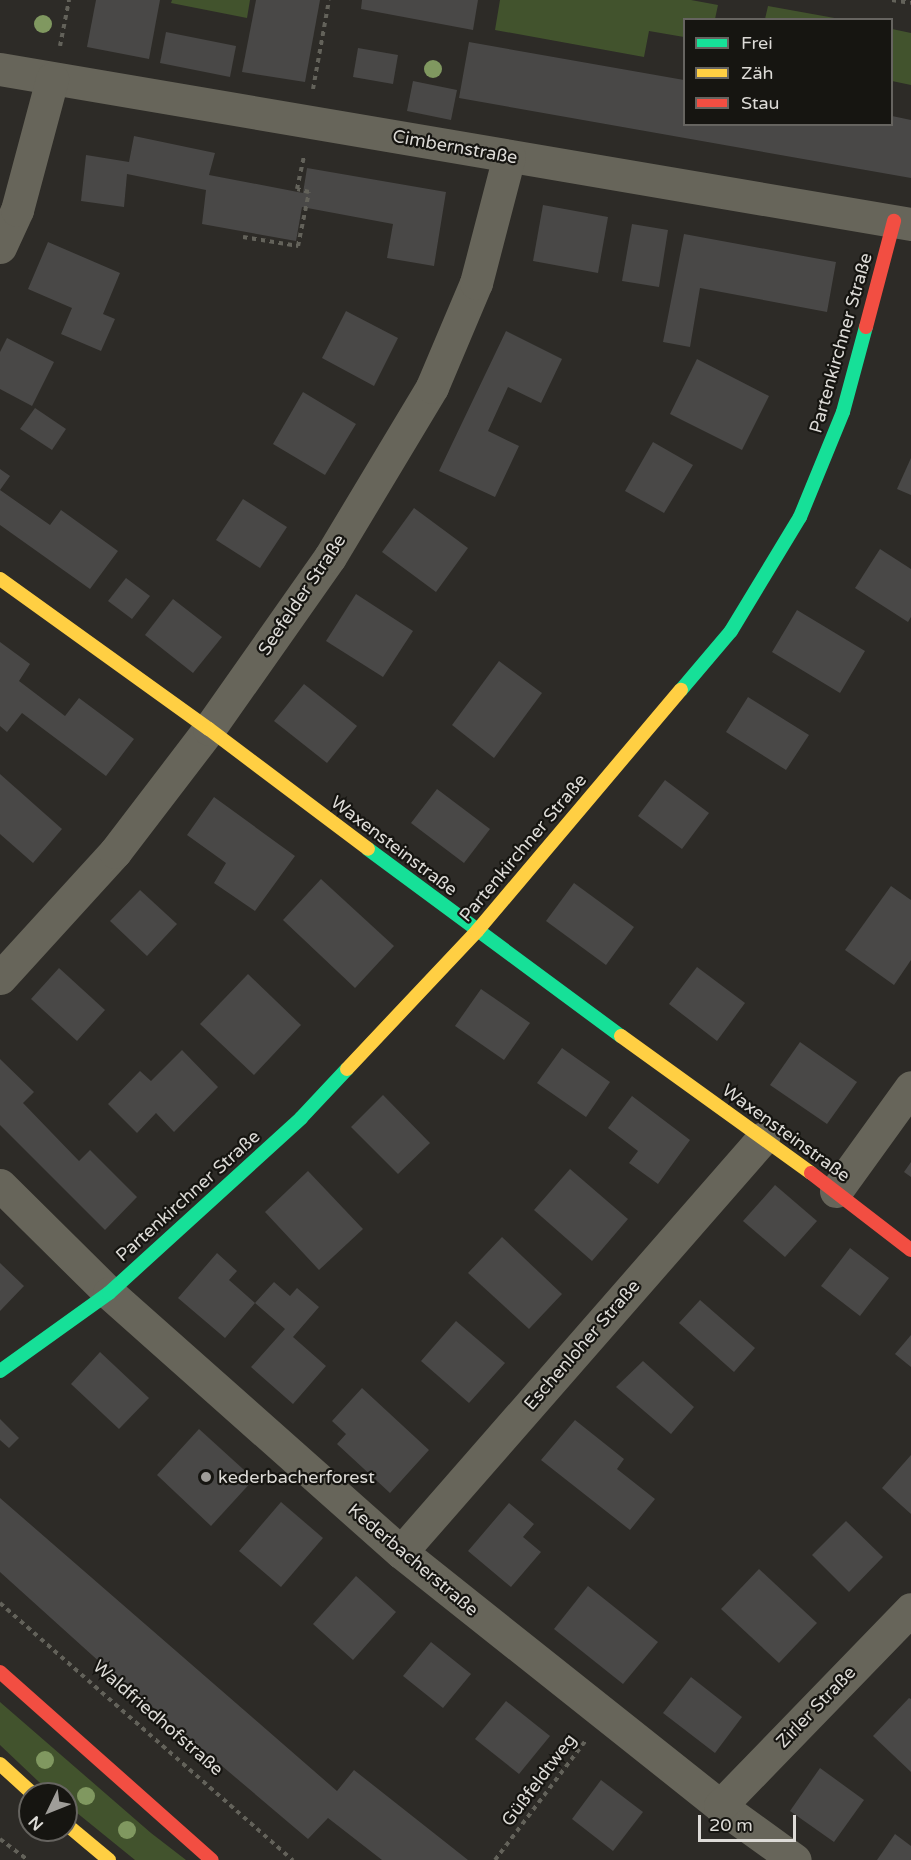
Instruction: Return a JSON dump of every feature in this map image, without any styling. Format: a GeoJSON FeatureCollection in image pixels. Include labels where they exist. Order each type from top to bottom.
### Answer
{"type":"FeatureCollection","features":[{"type":"Feature","properties":{"kind":"street","name":"Cimbernstraße"},"geometry":{"type":"LineString","coordinates":[[0,69],[903,223]]}},
{"type":"Feature","properties":{"kind":"street"},"geometry":{"type":"LineString","coordinates":[[0,247],[17,210],[52,79]]}},
{"type":"Feature","properties":{"kind":"street","name":"Seefelder Straße"},"geometry":{"type":"LineString","coordinates":[[0,978],[115,852],[209,729],[330,558],[432,387],[476,283],[509,156]]}},
{"type":"Feature","properties":{"kind":"street","name":"Partenkirchner Straße"},"geometry":{"type":"LineString","coordinates":[[0,1371],[109,1293],[301,1118],[477,931],[731,631],[800,517],[843,412],[903,223]]}},
{"type":"Feature","properties":{"kind":"street","name":"Waxensteinstraße"},"geometry":{"type":"LineString","coordinates":[[0,579],[209,729],[477,931],[836,1191],[911,1250]]}},
{"type":"Feature","properties":{"kind":"street"},"geometry":{"type":"LineString","coordinates":[[836,1191],[911,1087]]}},
{"type":"Feature","properties":{"kind":"street","name":"Eschenloher Straße"},"geometry":{"type":"LineString","coordinates":[[401,1552],[763,1138]]}},
{"type":"Feature","properties":{"kind":"street","name":"Kederbacherstraße"},"geometry":{"type":"LineString","coordinates":[[0,1185],[109,1293],[401,1552],[720,1806],[795,1860]]}},
{"type":"Feature","properties":{"kind":"street","name":"Zirler Straße"},"geometry":{"type":"LineString","coordinates":[[720,1806],[911,1608]]}},
{"type":"Feature","properties":{"kind":"street"},"geometry":{"type":"LineString","coordinates":[[0,1672],[212,1860]]}},
{"type":"Feature","properties":{"kind":"street"},"geometry":{"type":"LineString","coordinates":[[0,1764],[20,1782]]}},
{"type":"Feature","properties":{"kind":"street"},"geometry":{"type":"LineString","coordinates":[[78,1834],[109,1860]]}},
{"type":"Feature","properties":{"kind":"path"},"geometry":{"type":"LineString","coordinates":[[52,79],[69,0]]}},
{"type":"Feature","properties":{"kind":"path"},"geometry":{"type":"LineString","coordinates":[[243,237],[298,246],[309,192],[297,189],[329,0]]}},
{"type":"Feature","properties":{"kind":"path"},"geometry":{"type":"LineString","coordinates":[[892,0],[911,3]]}},
{"type":"Feature","properties":{"kind":"path","name":"Waldfriedhofstraße"},"geometry":{"type":"LineString","coordinates":[[0,1603],[293,1860]]}},
{"type":"Feature","properties":{"kind":"path","name":"Güßfeldtweg"},"geometry":{"type":"LineString","coordinates":[[495,1860],[605,1716]]}},
{"type":"Feature","properties":{"kind":"path"},"geometry":{"type":"LineString","coordinates":[[0,1839],[28,1860]]}},
{"type":"Feature","properties":{"kind":"green space"},"geometry":{"type":"Polygon","coordinates":[[[172,0],[250,0],[247,18],[171,3],[172,0]]]}},
{"type":"Feature","properties":{"kind":"green space"},"geometry":{"type":"Polygon","coordinates":[[[500,0],[691,0],[718,5],[715,18],[683,18],[683,37],[649,31],[644,57],[495,30],[500,0]]]}},
{"type":"Feature","properties":{"kind":"green space"},"geometry":{"type":"Polygon","coordinates":[[[768,6],[834,18],[765,18],[768,6]]]}},
{"type":"Feature","properties":{"kind":"green space"},"geometry":{"type":"Polygon","coordinates":[[[893,29],[911,33],[911,85],[893,81],[893,29]]]}},
{"type":"Feature","properties":{"kind":"green space"},"geometry":{"type":"Polygon","coordinates":[[[0,1702],[151,1833],[186,1860],[135,1860],[78,1814],[78,1782],[39,1782],[0,1745],[0,1702]]]}},
{"type":"Feature","properties":{"kind":"building"},"geometry":{"type":"Polygon","coordinates":[[[96,0],[160,0],[149,59],[87,47],[96,0]]]}},
{"type":"Feature","properties":{"kind":"building"},"geometry":{"type":"Polygon","coordinates":[[[256,0],[320,0],[305,82],[242,72],[256,0]]]}},
{"type":"Feature","properties":{"kind":"building"},"geometry":{"type":"Polygon","coordinates":[[[362,0],[478,0],[473,30],[361,9],[362,0]]]}},
{"type":"Feature","properties":{"kind":"building"},"geometry":{"type":"Polygon","coordinates":[[[166,32],[236,46],[230,77],[160,63],[166,32]]]}},
{"type":"Feature","properties":{"kind":"building"},"geometry":{"type":"Polygon","coordinates":[[[469,42],[683,80],[683,126],[893,126],[893,116],[911,120],[911,178],[459,98],[469,42]]]}},
{"type":"Feature","properties":{"kind":"building"},"geometry":{"type":"Polygon","coordinates":[[[358,48],[398,55],[393,84],[353,77],[358,48]]]}},
{"type":"Feature","properties":{"kind":"building"},"geometry":{"type":"Polygon","coordinates":[[[413,81],[457,90],[451,120],[407,111],[413,81]]]}},
{"type":"Feature","properties":{"kind":"building"},"geometry":{"type":"Polygon","coordinates":[[[134,136],[215,153],[209,175],[303,193],[307,168],[446,192],[434,266],[387,258],[393,224],[302,207],[296,241],[202,224],[206,190],[127,174],[124,207],[81,201],[86,155],[129,162],[134,136]]]}},
{"type":"Feature","properties":{"kind":"building"},"geometry":{"type":"Polygon","coordinates":[[[543,205],[608,217],[598,273],[533,261],[543,205]]]}},
{"type":"Feature","properties":{"kind":"building"},"geometry":{"type":"Polygon","coordinates":[[[632,224],[668,230],[659,287],[622,281],[632,224]]]}},
{"type":"Feature","properties":{"kind":"building"},"geometry":{"type":"Polygon","coordinates":[[[684,234],[836,262],[827,312],[700,288],[690,347],[663,342],[684,234]]]}},
{"type":"Feature","properties":{"kind":"building"},"geometry":{"type":"Polygon","coordinates":[[[48,242],[120,273],[103,314],[115,319],[101,351],[61,334],[72,308],[28,289],[48,242]]]}},
{"type":"Feature","properties":{"kind":"building"},"geometry":{"type":"Polygon","coordinates":[[[346,311],[398,338],[374,386],[322,358],[346,311]]]}},
{"type":"Feature","properties":{"kind":"building"},"geometry":{"type":"Polygon","coordinates":[[[506,331],[562,359],[541,403],[508,387],[488,431],[519,446],[495,497],[439,471],[506,331]]]}},
{"type":"Feature","properties":{"kind":"building"},"geometry":{"type":"Polygon","coordinates":[[[7,338],[54,362],[32,406],[0,389],[0,352],[7,338]]]}},
{"type":"Feature","properties":{"kind":"building"},"geometry":{"type":"Polygon","coordinates":[[[697,359],[769,396],[742,450],[670,414],[697,359]]]}},
{"type":"Feature","properties":{"kind":"building"},"geometry":{"type":"Polygon","coordinates":[[[303,392],[356,424],[325,475],[273,444],[303,392]]]}},
{"type":"Feature","properties":{"kind":"building"},"geometry":{"type":"Polygon","coordinates":[[[35,408],[66,429],[52,450],[20,429],[35,408]]]}},
{"type":"Feature","properties":{"kind":"building"},"geometry":{"type":"Polygon","coordinates":[[[653,442],[693,465],[664,513],[625,491],[653,442]]]}},
{"type":"Feature","properties":{"kind":"building"},"geometry":{"type":"Polygon","coordinates":[[[911,458],[911,495],[897,489],[911,458]]]}},
{"type":"Feature","properties":{"kind":"building"},"geometry":{"type":"Polygon","coordinates":[[[0,469],[10,476],[0,490],[0,469]]]}},
{"type":"Feature","properties":{"kind":"building"},"geometry":{"type":"Polygon","coordinates":[[[0,490],[50,525],[61,510],[118,551],[90,589],[0,525],[0,490]]]}},
{"type":"Feature","properties":{"kind":"building"},"geometry":{"type":"Polygon","coordinates":[[[243,499],[287,527],[260,568],[216,540],[243,499]]]}},
{"type":"Feature","properties":{"kind":"building"},"geometry":{"type":"Polygon","coordinates":[[[414,508],[468,548],[436,592],[382,552],[414,508]]]}},
{"type":"Feature","properties":{"kind":"building"},"geometry":{"type":"Polygon","coordinates":[[[880,549],[911,569],[911,617],[908,622],[855,588],[880,549]]]}},
{"type":"Feature","properties":{"kind":"building"},"geometry":{"type":"Polygon","coordinates":[[[126,578],[150,596],[132,619],[108,601],[126,578]]]}},
{"type":"Feature","properties":{"kind":"building"},"geometry":{"type":"Polygon","coordinates":[[[356,594],[413,631],[383,677],[326,641],[356,594]]]}},
{"type":"Feature","properties":{"kind":"building"},"geometry":{"type":"Polygon","coordinates":[[[173,599],[222,637],[193,673],[145,635],[173,599]]]}},
{"type":"Feature","properties":{"kind":"building"},"geometry":{"type":"Polygon","coordinates":[[[797,610],[865,651],[840,693],[772,652],[797,610]]]}},
{"type":"Feature","properties":{"kind":"building"},"geometry":{"type":"Polygon","coordinates":[[[0,642],[30,664],[19,681],[65,716],[79,698],[134,739],[106,776],[22,713],[7,732],[0,726],[0,642]]]}},
{"type":"Feature","properties":{"kind":"building"},"geometry":{"type":"Polygon","coordinates":[[[499,661],[542,693],[494,758],[452,725],[499,661]]]}},
{"type":"Feature","properties":{"kind":"building"},"geometry":{"type":"Polygon","coordinates":[[[304,684],[357,726],[327,763],[274,721],[304,684]]]}},
{"type":"Feature","properties":{"kind":"building"},"geometry":{"type":"Polygon","coordinates":[[[748,697],[809,735],[786,770],[726,732],[748,697]]]}},
{"type":"Feature","properties":{"kind":"building"},"geometry":{"type":"Polygon","coordinates":[[[0,774],[62,829],[33,863],[0,834],[0,774]]]}},
{"type":"Feature","properties":{"kind":"building"},"geometry":{"type":"Polygon","coordinates":[[[665,780],[709,813],[682,849],[638,816],[665,780]]]}},
{"type":"Feature","properties":{"kind":"building"},"geometry":{"type":"Polygon","coordinates":[[[437,789],[490,829],[464,863],[411,823],[437,789]]]}},
{"type":"Feature","properties":{"kind":"building"},"geometry":{"type":"Polygon","coordinates":[[[214,797],[295,856],[255,911],[214,883],[226,863],[187,835],[214,797]]]}},
{"type":"Feature","properties":{"kind":"building"},"geometry":{"type":"Polygon","coordinates":[[[321,879],[394,946],[355,988],[283,920],[321,879]]]}},
{"type":"Feature","properties":{"kind":"building"},"geometry":{"type":"Polygon","coordinates":[[[574,883],[634,927],[606,965],[546,921],[574,883]]]}},
{"type":"Feature","properties":{"kind":"building"},"geometry":{"type":"Polygon","coordinates":[[[891,886],[911,900],[911,960],[894,985],[845,950],[891,886]]]}},
{"type":"Feature","properties":{"kind":"building"},"geometry":{"type":"Polygon","coordinates":[[[140,890],[177,924],[147,956],[110,921],[140,890]]]}},
{"type":"Feature","properties":{"kind":"building"},"geometry":{"type":"Polygon","coordinates":[[[697,967],[745,1003],[717,1041],[669,1004],[697,967]]]}},
{"type":"Feature","properties":{"kind":"building"},"geometry":{"type":"Polygon","coordinates":[[[59,968],[105,1010],[77,1041],[31,999],[59,968]]]}},
{"type":"Feature","properties":{"kind":"building"},"geometry":{"type":"Polygon","coordinates":[[[248,974],[301,1025],[254,1075],[200,1024],[248,974]]]}},
{"type":"Feature","properties":{"kind":"building"},"geometry":{"type":"Polygon","coordinates":[[[481,989],[530,1023],[504,1060],[455,1026],[481,989]]]}},
{"type":"Feature","properties":{"kind":"building"},"geometry":{"type":"Polygon","coordinates":[[[800,1042],[857,1082],[827,1124],[770,1085],[800,1042]]]}},
{"type":"Feature","properties":{"kind":"building"},"geometry":{"type":"Polygon","coordinates":[[[562,1048],[610,1082],[586,1117],[537,1083],[562,1048]]]}},
{"type":"Feature","properties":{"kind":"building"},"geometry":{"type":"Polygon","coordinates":[[[182,1050],[218,1087],[174,1132],[156,1113],[137,1133],[108,1104],[140,1071],[151,1081],[182,1050]]]}},
{"type":"Feature","properties":{"kind":"building"},"geometry":{"type":"Polygon","coordinates":[[[0,1059],[34,1092],[23,1103],[79,1161],[90,1150],[137,1197],[105,1230],[0,1125],[0,1059]]]}},
{"type":"Feature","properties":{"kind":"building"},"geometry":{"type":"Polygon","coordinates":[[[383,1095],[430,1143],[398,1174],[351,1127],[383,1095]]]}},
{"type":"Feature","properties":{"kind":"building"},"geometry":{"type":"Polygon","coordinates":[[[632,1096],[690,1140],[658,1184],[629,1163],[638,1151],[608,1128],[632,1096]]]}},
{"type":"Feature","properties":{"kind":"building"},"geometry":{"type":"Polygon","coordinates":[[[911,1162],[911,1177],[904,1172],[911,1162]]]}},
{"type":"Feature","properties":{"kind":"building"},"geometry":{"type":"Polygon","coordinates":[[[570,1169],[628,1219],[592,1261],[534,1210],[570,1169]]]}},
{"type":"Feature","properties":{"kind":"building"},"geometry":{"type":"Polygon","coordinates":[[[308,1171],[363,1229],[319,1270],[265,1212],[308,1171]]]}},
{"type":"Feature","properties":{"kind":"building"},"geometry":{"type":"Polygon","coordinates":[[[775,1185],[817,1221],[785,1257],[743,1221],[775,1185]]]}},
{"type":"Feature","properties":{"kind":"building"},"geometry":{"type":"Polygon","coordinates":[[[502,1237],[562,1294],[529,1329],[468,1273],[502,1237]]]}},
{"type":"Feature","properties":{"kind":"building"},"geometry":{"type":"Polygon","coordinates":[[[850,1248],[889,1278],[860,1316],[821,1286],[850,1248]]]}},
{"type":"Feature","properties":{"kind":"building"},"geometry":{"type":"Polygon","coordinates":[[[217,1253],[237,1271],[229,1280],[255,1303],[225,1338],[178,1298],[217,1253]]]}},
{"type":"Feature","properties":{"kind":"building"},"geometry":{"type":"Polygon","coordinates":[[[0,1263],[24,1286],[0,1311],[0,1263]]]}},
{"type":"Feature","properties":{"kind":"building"},"geometry":{"type":"Polygon","coordinates":[[[274,1282],[290,1296],[297,1288],[319,1307],[293,1337],[326,1366],[293,1404],[251,1367],[285,1329],[255,1303],[274,1282]]]}},
{"type":"Feature","properties":{"kind":"building"},"geometry":{"type":"Polygon","coordinates":[[[700,1300],[755,1348],[734,1372],[679,1323],[700,1300]]]}},
{"type":"Feature","properties":{"kind":"building"},"geometry":{"type":"Polygon","coordinates":[[[456,1321],[505,1363],[469,1403],[421,1361],[456,1321]]]}},
{"type":"Feature","properties":{"kind":"building"},"geometry":{"type":"Polygon","coordinates":[[[911,1335],[911,1367],[895,1354],[911,1335]]]}},
{"type":"Feature","properties":{"kind":"building"},"geometry":{"type":"Polygon","coordinates":[[[100,1352],[149,1398],[119,1429],[71,1384],[100,1352]]]}},
{"type":"Feature","properties":{"kind":"building"},"geometry":{"type":"Polygon","coordinates":[[[643,1361],[694,1407],[671,1434],[616,1387],[643,1361]]]}},
{"type":"Feature","properties":{"kind":"building"},"geometry":{"type":"Polygon","coordinates":[[[362,1388],[429,1450],[390,1493],[337,1444],[346,1434],[332,1421],[362,1388]]]}},
{"type":"Feature","properties":{"kind":"building"},"geometry":{"type":"Polygon","coordinates":[[[0,1419],[19,1438],[9,1448],[0,1440],[0,1419]]]}},
{"type":"Feature","properties":{"kind":"building"},"geometry":{"type":"Polygon","coordinates":[[[575,1420],[624,1459],[617,1469],[655,1499],[630,1530],[541,1460],[575,1420]]]}},
{"type":"Feature","properties":{"kind":"building","name":"kederbacherforest"},"geometry":{"type":"Polygon","coordinates":[[[199,1429],[254,1479],[211,1526],[157,1475],[199,1429]]]}},
{"type":"Feature","properties":{"kind":"building"},"geometry":{"type":"Polygon","coordinates":[[[911,1455],[911,1514],[882,1488],[911,1455]]]}},
{"type":"Feature","properties":{"kind":"building"},"geometry":{"type":"Polygon","coordinates":[[[0,1498],[337,1791],[354,1770],[468,1860],[382,1860],[328,1818],[308,1839],[103,1665],[0,1572],[0,1498]]]}},
{"type":"Feature","properties":{"kind":"building"},"geometry":{"type":"Polygon","coordinates":[[[281,1502],[323,1538],[281,1587],[239,1551],[281,1502]]]}},
{"type":"Feature","properties":{"kind":"building"},"geometry":{"type":"Polygon","coordinates":[[[509,1503],[534,1524],[523,1537],[541,1552],[511,1587],[468,1551],[509,1503]]]}},
{"type":"Feature","properties":{"kind":"building"},"geometry":{"type":"Polygon","coordinates":[[[846,1521],[883,1557],[849,1592],[812,1555],[846,1521]]]}},
{"type":"Feature","properties":{"kind":"building"},"geometry":{"type":"Polygon","coordinates":[[[759,1569],[817,1623],[779,1663],[721,1609],[759,1569]]]}},
{"type":"Feature","properties":{"kind":"building"},"geometry":{"type":"Polygon","coordinates":[[[356,1576],[396,1612],[353,1660],[313,1624],[356,1576]]]}},
{"type":"Feature","properties":{"kind":"building"},"geometry":{"type":"Polygon","coordinates":[[[588,1586],[658,1642],[623,1684],[554,1629],[588,1586]]]}},
{"type":"Feature","properties":{"kind":"building"},"geometry":{"type":"Polygon","coordinates":[[[431,1642],[471,1674],[443,1708],[403,1676],[431,1642]]]}},
{"type":"Feature","properties":{"kind":"building"},"geometry":{"type":"Polygon","coordinates":[[[691,1677],[742,1717],[715,1753],[663,1713],[691,1677]]]}},
{"type":"Feature","properties":{"kind":"building"},"geometry":{"type":"Polygon","coordinates":[[[909,1698],[911,1699],[911,1772],[873,1736],[909,1698]]]}},
{"type":"Feature","properties":{"kind":"building"},"geometry":{"type":"Polygon","coordinates":[[[506,1701],[550,1736],[519,1774],[475,1739],[506,1701]]]}},
{"type":"Feature","properties":{"kind":"building"},"geometry":{"type":"Polygon","coordinates":[[[820,1768],[864,1800],[834,1842],[790,1811],[820,1768]]]}},
{"type":"Feature","properties":{"kind":"building"},"geometry":{"type":"Polygon","coordinates":[[[601,1780],[643,1812],[613,1851],[572,1819],[601,1780]]]}},
{"type":"Feature","properties":{"kind":"building"},"geometry":{"type":"Polygon","coordinates":[[[895,1834],[911,1846],[911,1860],[877,1860],[895,1834]]]}},
{"type":"Feature","properties":{"kind":"traffic: fast"},"geometry":{"type":"LineString","coordinates":[[681,690],[731,631],[800,517],[843,412],[866,327]]}},
{"type":"Feature","properties":{"kind":"traffic: fast"},"geometry":{"type":"LineString","coordinates":[[368,849],[621,1036]]}},
{"type":"Feature","properties":{"kind":"traffic: fast"},"geometry":{"type":"LineString","coordinates":[[0,1371],[109,1293],[301,1118],[347,1069]]}},
{"type":"Feature","properties":{"kind":"traffic: slow"},"geometry":{"type":"LineString","coordinates":[[0,579],[209,729],[368,849]]}},
{"type":"Feature","properties":{"kind":"traffic: slow"},"geometry":{"type":"LineString","coordinates":[[347,1069],[477,931],[681,690]]}},
{"type":"Feature","properties":{"kind":"traffic: slow"},"geometry":{"type":"LineString","coordinates":[[621,1036],[811,1173]]}},
{"type":"Feature","properties":{"kind":"traffic: slow"},"geometry":{"type":"LineString","coordinates":[[0,1764],[20,1782]]}},
{"type":"Feature","properties":{"kind":"traffic: slow"},"geometry":{"type":"LineString","coordinates":[[78,1834],[109,1860]]}},
{"type":"Feature","properties":{"kind":"traffic: jam"},"geometry":{"type":"LineString","coordinates":[[866,327],[894,221]]}},
{"type":"Feature","properties":{"kind":"traffic: jam"},"geometry":{"type":"LineString","coordinates":[[811,1173],[911,1250]]}},
{"type":"Feature","properties":{"kind":"traffic: jam"},"geometry":{"type":"LineString","coordinates":[[0,1672],[212,1860]]}},
{"type":"Feature","properties":{"kind":"place","name":"kederbacherforest"},"geometry":{"type":"Point","coordinates":[206,1477]}}]}
